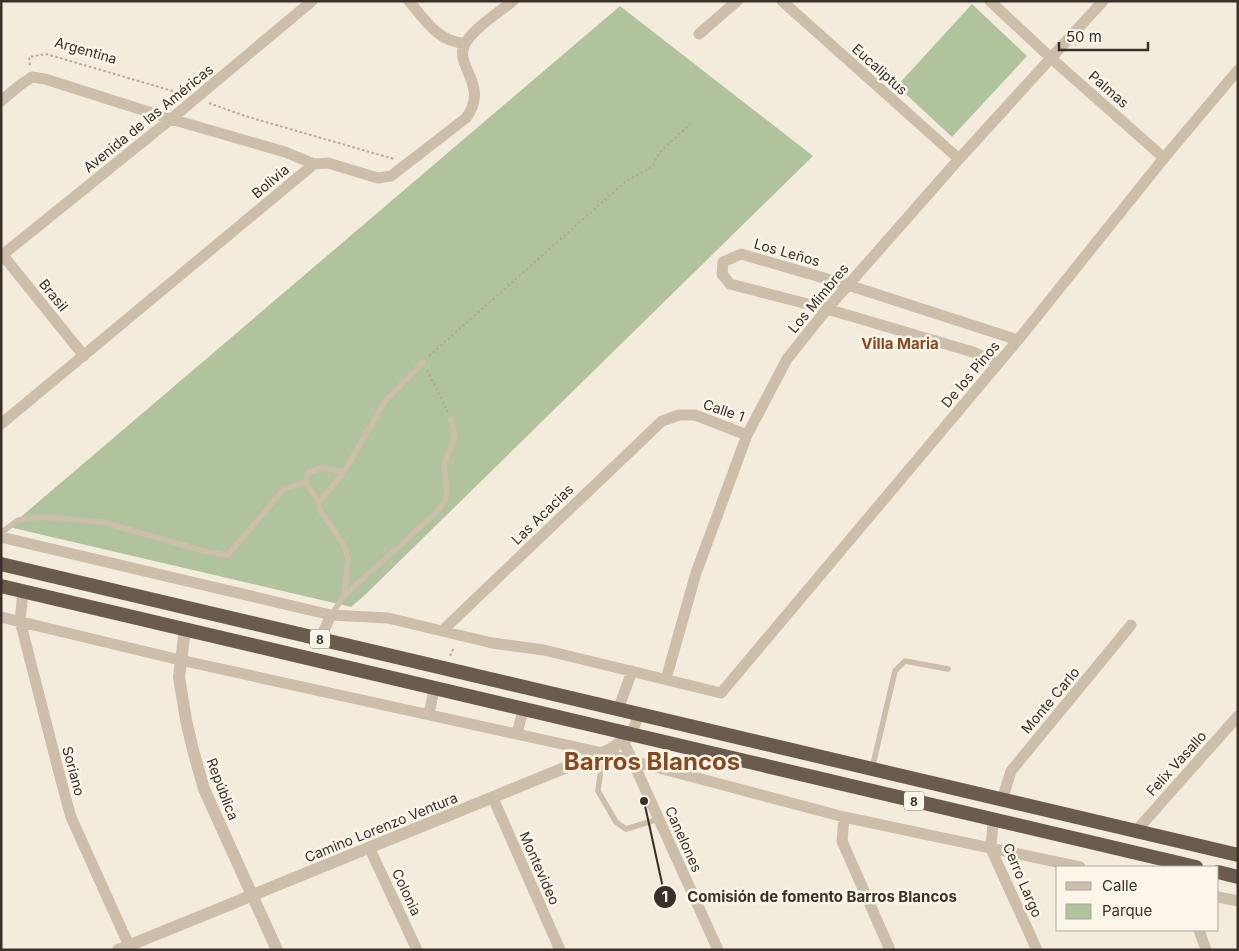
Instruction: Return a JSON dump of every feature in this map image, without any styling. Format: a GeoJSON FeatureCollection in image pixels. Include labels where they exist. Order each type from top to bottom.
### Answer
{"type":"FeatureCollection","features":[{"type":"Feature","properties":{"kind":"highway","name":"8"},"geometry":{"type":"LineString","coordinates":[[1,564],[1238,855]]}},
{"type":"Feature","properties":{"kind":"highway","name":"8"},"geometry":{"type":"LineString","coordinates":[[1,586],[524,710],[627,737],[1192,866]]}},
{"type":"Feature","properties":{"kind":"highway"},"geometry":{"type":"LineString","coordinates":[[1219,872],[1238,877]]}},
{"type":"Feature","properties":{"kind":"street","name":"Avenida de las Américas"},"geometry":{"type":"LineString","coordinates":[[2,255],[171,119],[312,1]]}},
{"type":"Feature","properties":{"kind":"street"},"geometry":{"type":"LineString","coordinates":[[409,1],[442,37],[455,43],[465,43]]}},
{"type":"Feature","properties":{"kind":"street"},"geometry":{"type":"LineString","coordinates":[[1,101],[32,77],[45,79],[171,119],[285,152],[314,164],[328,163],[378,178],[391,176],[466,118],[472,109],[475,96],[474,84],[464,63],[463,52],[465,43],[474,33],[513,1]]}},
{"type":"Feature","properties":{"kind":"street"},"geometry":{"type":"LineString","coordinates":[[699,34],[737,1]]}},
{"type":"Feature","properties":{"kind":"street","name":"Eucaliptus"},"geometry":{"type":"LineString","coordinates":[[782,1],[959,159]]}},
{"type":"Feature","properties":{"kind":"street","name":"Palmas"},"geometry":{"type":"LineString","coordinates":[[990,1],[1164,158]]}},
{"type":"Feature","properties":{"kind":"street","name":"Los Mimbres"},"geometry":{"type":"LineString","coordinates":[[666,679],[696,573],[747,434],[787,359],[826,309],[1103,1]]}},
{"type":"Feature","properties":{"kind":"street","name":"De los Pinos"},"geometry":{"type":"LineString","coordinates":[[666,679],[721,693],[1018,340],[1164,158],[1238,70]]}},
{"type":"Feature","properties":{"kind":"street","name":"Bolivia"},"geometry":{"type":"LineString","coordinates":[[1,424],[314,164]]}},
{"type":"Feature","properties":{"kind":"street","name":"Los Leños"},"geometry":{"type":"LineString","coordinates":[[997,363],[973,352],[826,309],[730,284],[722,274],[723,262],[741,254],[848,285],[1018,340]]}},
{"type":"Feature","properties":{"kind":"street","name":"Brasil"},"geometry":{"type":"LineString","coordinates":[[2,255],[84,356]]}},
{"type":"Feature","properties":{"kind":"street","name":"Calle 1"},"geometry":{"type":"LineString","coordinates":[[662,420],[679,415],[695,415],[747,434]]}},
{"type":"Feature","properties":{"kind":"street","name":"Las Acacias"},"geometry":{"type":"LineString","coordinates":[[443,630],[662,420]]}},
{"type":"Feature","properties":{"kind":"street"},"geometry":{"type":"LineString","coordinates":[[1,535],[330,615],[388,618],[492,643],[544,650],[666,679]]}},
{"type":"Feature","properties":{"kind":"street","name":"Soriano"},"geometry":{"type":"LineString","coordinates":[[23,591],[20,621],[72,817],[126,948]]}},
{"type":"Feature","properties":{"kind":"street"},"geometry":{"type":"LineString","coordinates":[[320,639],[330,615]]}},
{"type":"Feature","properties":{"kind":"street"},"geometry":{"type":"LineString","coordinates":[[1,616],[180,660],[603,753],[844,817],[1075,866]]}},
{"type":"Feature","properties":{"kind":"street","name":"Monte Carlo"},"geometry":{"type":"LineString","coordinates":[[1002,800],[1011,770],[1131,625]]}},
{"type":"Feature","properties":{"kind":"street","name":"República"},"geometry":{"type":"LineString","coordinates":[[186,629],[180,660],[179,678],[186,720],[204,789],[277,950]]}},
{"type":"Feature","properties":{"kind":"street"},"geometry":{"type":"LineString","coordinates":[[618,710],[632,671]]}},
{"type":"Feature","properties":{"kind":"street"},"geometry":{"type":"LineString","coordinates":[[429,714],[434,689]]}},
{"type":"Feature","properties":{"kind":"street"},"geometry":{"type":"LineString","coordinates":[[517,734],[524,710]]}},
{"type":"Feature","properties":{"kind":"street"},"geometry":{"type":"LineString","coordinates":[[627,737],[639,715]]}},
{"type":"Feature","properties":{"kind":"street","name":"Felix Vasallo"},"geometry":{"type":"LineString","coordinates":[[1136,831],[1238,716]]}},
{"type":"Feature","properties":{"kind":"street","name":"Camino Lorenzo Ventura"},"geometry":{"type":"LineString","coordinates":[[126,948],[369,847],[603,753],[627,737]]}},
{"type":"Feature","properties":{"kind":"street","name":"Canelones"},"geometry":{"type":"LineString","coordinates":[[627,737],[633,761],[718,950]]}},
{"type":"Feature","properties":{"kind":"street","name":"Montevideo"},"geometry":{"type":"LineString","coordinates":[[493,798],[560,950]]}},
{"type":"Feature","properties":{"kind":"street"},"geometry":{"type":"LineString","coordinates":[[844,817],[842,841],[890,950]]}},
{"type":"Feature","properties":{"kind":"street","name":"Cerro Largo"},"geometry":{"type":"LineString","coordinates":[[993,820],[991,849],[1037,950]]}},
{"type":"Feature","properties":{"kind":"street","name":"Colonia"},"geometry":{"type":"LineString","coordinates":[[369,847],[417,950]]}},
{"type":"Feature","properties":{"kind":"street"},"geometry":{"type":"LineString","coordinates":[[1219,896],[1238,901]]}},
{"type":"Feature","properties":{"kind":"street"},"geometry":{"type":"LineString","coordinates":[[1199,931],[1206,950]]}},
{"type":"Feature","properties":{"kind":"lane"},"geometry":{"type":"LineString","coordinates":[[319,502],[344,472],[385,401],[423,362]]}},
{"type":"Feature","properties":{"kind":"lane"},"geometry":{"type":"LineString","coordinates":[[330,615],[344,596],[438,511],[445,501],[447,490],[444,464],[455,438],[451,419]]}},
{"type":"Feature","properties":{"kind":"lane"},"geometry":{"type":"LineString","coordinates":[[1,535],[18,520],[44,516],[102,522],[207,552],[228,554],[284,489],[304,482],[309,472],[322,468],[344,472]]}},
{"type":"Feature","properties":{"kind":"lane"},"geometry":{"type":"LineString","coordinates":[[304,482],[319,502],[319,509],[343,544],[348,558],[344,596]]}},
{"type":"Feature","properties":{"kind":"lane"},"geometry":{"type":"LineString","coordinates":[[872,769],[895,671],[899,665],[905,661],[948,670]]}},
{"type":"Feature","properties":{"kind":"lane"},"geometry":{"type":"LineString","coordinates":[[603,753],[598,791],[616,822],[626,829],[659,819]]}},
{"type":"Feature","properties":{"kind":"path","name":"Argentina"},"geometry":{"type":"LineString","coordinates":[[32,77],[29,58],[46,54],[407,164]]}},
{"type":"Feature","properties":{"kind":"path"},"geometry":{"type":"LineString","coordinates":[[451,419],[423,362],[626,181],[652,167],[659,153],[690,124]]}},
{"type":"Feature","properties":{"kind":"path"},"geometry":{"type":"LineString","coordinates":[[445,669],[458,635]]}},
{"type":"Feature","properties":{"kind":"green space"},"geometry":{"type":"Polygon","coordinates":[[[972,4],[1027,56],[952,137],[897,86],[972,4]]]}},
{"type":"Feature","properties":{"kind":"green space"},"geometry":{"type":"Polygon","coordinates":[[[620,6],[813,156],[351,607],[9,527],[620,6]]]}},
{"type":"Feature","properties":{"kind":"place","name":"Comisión de fomento Barros Blancos"},"geometry":{"type":"Point","coordinates":[644,801]}},
{"type":"Feature","properties":{"kind":"district","name":"Villa Maria"},"geometry":{"type":"Point","coordinates":[900,343]}},
{"type":"Feature","properties":{"kind":"district","name":"Barros Blancos"},"geometry":{"type":"Point","coordinates":[652,761]}}]}
